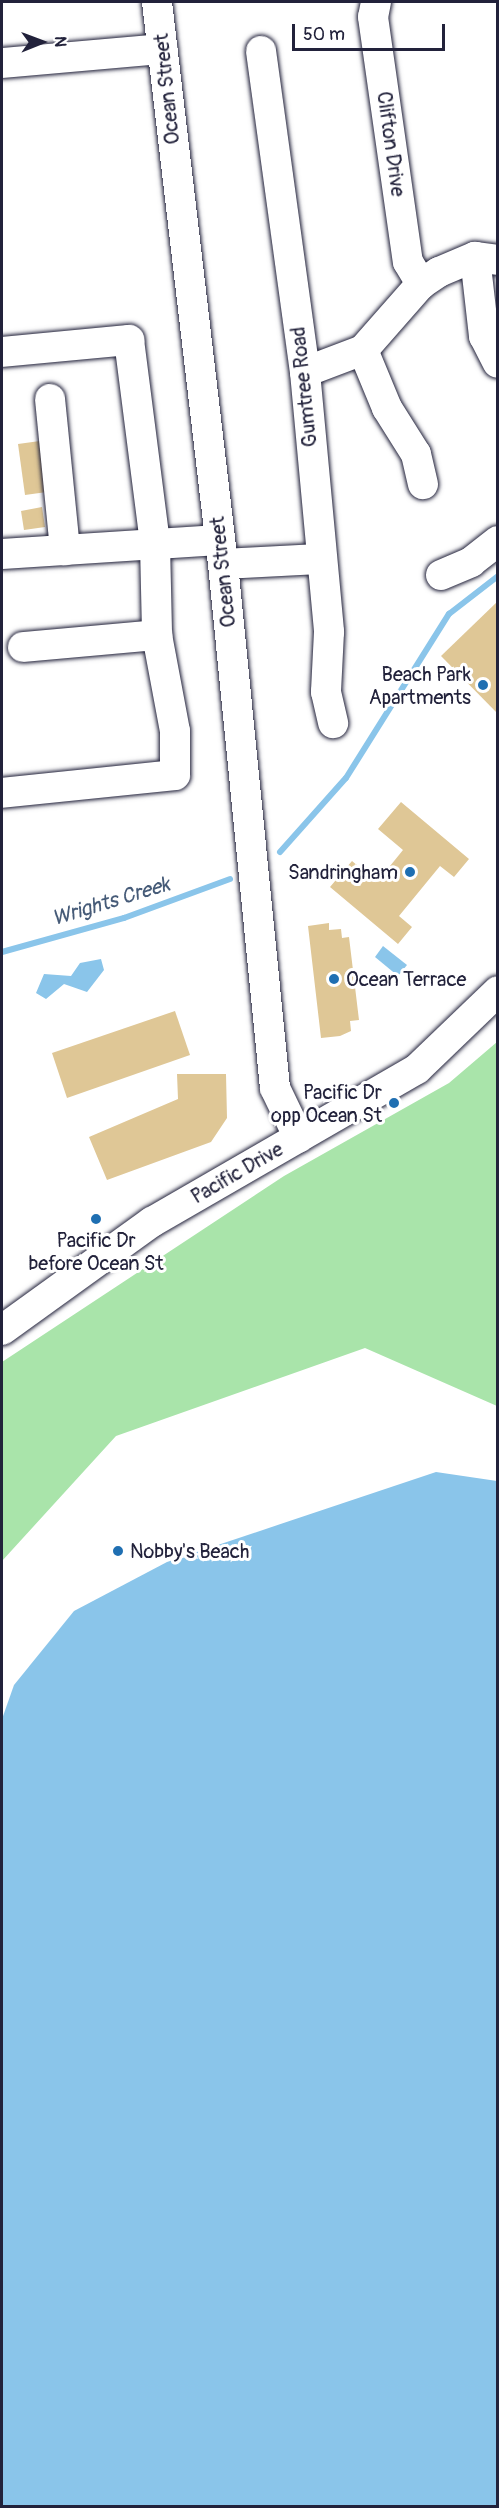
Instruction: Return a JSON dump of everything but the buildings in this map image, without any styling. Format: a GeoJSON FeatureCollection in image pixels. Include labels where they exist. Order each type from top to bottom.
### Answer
{"type":"FeatureCollection","features":[{"type":"Feature","properties":{"kind":"street","name":"Ocean Street"},"geometry":{"type":"LineString","coordinates":[[157,2],[221,552],[275,1088],[298,1138]]}},
{"type":"Feature","properties":{"kind":"street","name":"Clifton Drive"},"geometry":{"type":"LineString","coordinates":[[376,2],[373,17],[408,262],[421,284]]}},
{"type":"Feature","properties":{"kind":"street"},"geometry":{"type":"LineString","coordinates":[[2,63],[162,49]]}},
{"type":"Feature","properties":{"kind":"street","name":"Gumtree Road"},"geometry":{"type":"LineString","coordinates":[[261,51],[305,372],[319,559],[329,633],[326,693],[333,723]]}},
{"type":"Feature","properties":{"kind":"street"},"geometry":{"type":"LineString","coordinates":[[305,372],[363,350],[421,284],[486,259],[484,336],[498,363]]}},
{"type":"Feature","properties":{"kind":"street"},"geometry":{"type":"LineString","coordinates":[[2,352],[129,340],[155,544],[157,635],[175,731],[175,775],[2,793]]}},
{"type":"Feature","properties":{"kind":"street"},"geometry":{"type":"LineString","coordinates":[[363,350],[387,408],[416,454],[423,484]]}},
{"type":"Feature","properties":{"kind":"street"},"geometry":{"type":"LineString","coordinates":[[50,399],[65,550]]}},
{"type":"Feature","properties":{"kind":"street"},"geometry":{"type":"LineString","coordinates":[[441,575],[471,562],[498,541]]}},
{"type":"Feature","properties":{"kind":"street"},"geometry":{"type":"LineString","coordinates":[[2,554],[155,544],[221,552],[319,559]]}},
{"type":"Feature","properties":{"kind":"street"},"geometry":{"type":"LineString","coordinates":[[23,646],[157,635]]}},
{"type":"Feature","properties":{"kind":"street","name":"Pacific Drive"},"geometry":{"type":"LineString","coordinates":[[2,1330],[152,1221],[417,1069],[498,991]]}},
{"type":"Feature","properties":{"kind":"green space"},"geometry":{"type":"Polygon","coordinates":[[[497,1042],[497,1406],[365,1348],[116,1436],[2,1561],[2,1362],[284,1176],[449,1083],[497,1042]]]}},
{"type":"Feature","properties":{"kind":"water"},"geometry":{"type":"Polygon","coordinates":[[[383,946],[407,965],[398,976],[375,957],[383,946]]]}},
{"type":"Feature","properties":{"kind":"water"},"geometry":{"type":"Polygon","coordinates":[[[101,959],[104,970],[87,992],[64,984],[46,999],[36,993],[44,974],[71,976],[80,963],[101,959]]]}},
{"type":"Feature","properties":{"kind":"water"},"geometry":{"type":"Polygon","coordinates":[[[436,1472],[497,1481],[497,2506],[2,2506],[2,1719],[14,1685],[74,1611],[167,1562],[436,1472]]]}},
{"type":"Feature","properties":{"kind":"waterway","name":"Wrights Creek"},"geometry":{"type":"LineString","coordinates":[[280,852],[346,778],[449,614],[498,576]]}},
{"type":"Feature","properties":{"kind":"waterway","name":"Wrights Creek"},"geometry":{"type":"LineString","coordinates":[[2,952],[124,918],[230,879]]}},
{"type":"Feature","properties":{"kind":"place","name":"Beach Park Apartments"},"geometry":{"type":"Point","coordinates":[483,685]}},
{"type":"Feature","properties":{"kind":"place","name":"Sandringham"},"geometry":{"type":"Point","coordinates":[410,872]}},
{"type":"Feature","properties":{"kind":"place","name":"Ocean Terrace"},"geometry":{"type":"Point","coordinates":[334,979]}},
{"type":"Feature","properties":{"kind":"place","name":"Pacific Dr opp Ocean St"},"geometry":{"type":"Point","coordinates":[394,1103]}},
{"type":"Feature","properties":{"kind":"place","name":"Pacific Dr before Ocean St"},"geometry":{"type":"Point","coordinates":[96,1219]}},
{"type":"Feature","properties":{"kind":"place","name":"Nobby's Beach"},"geometry":{"type":"Point","coordinates":[118,1551]}}]}
